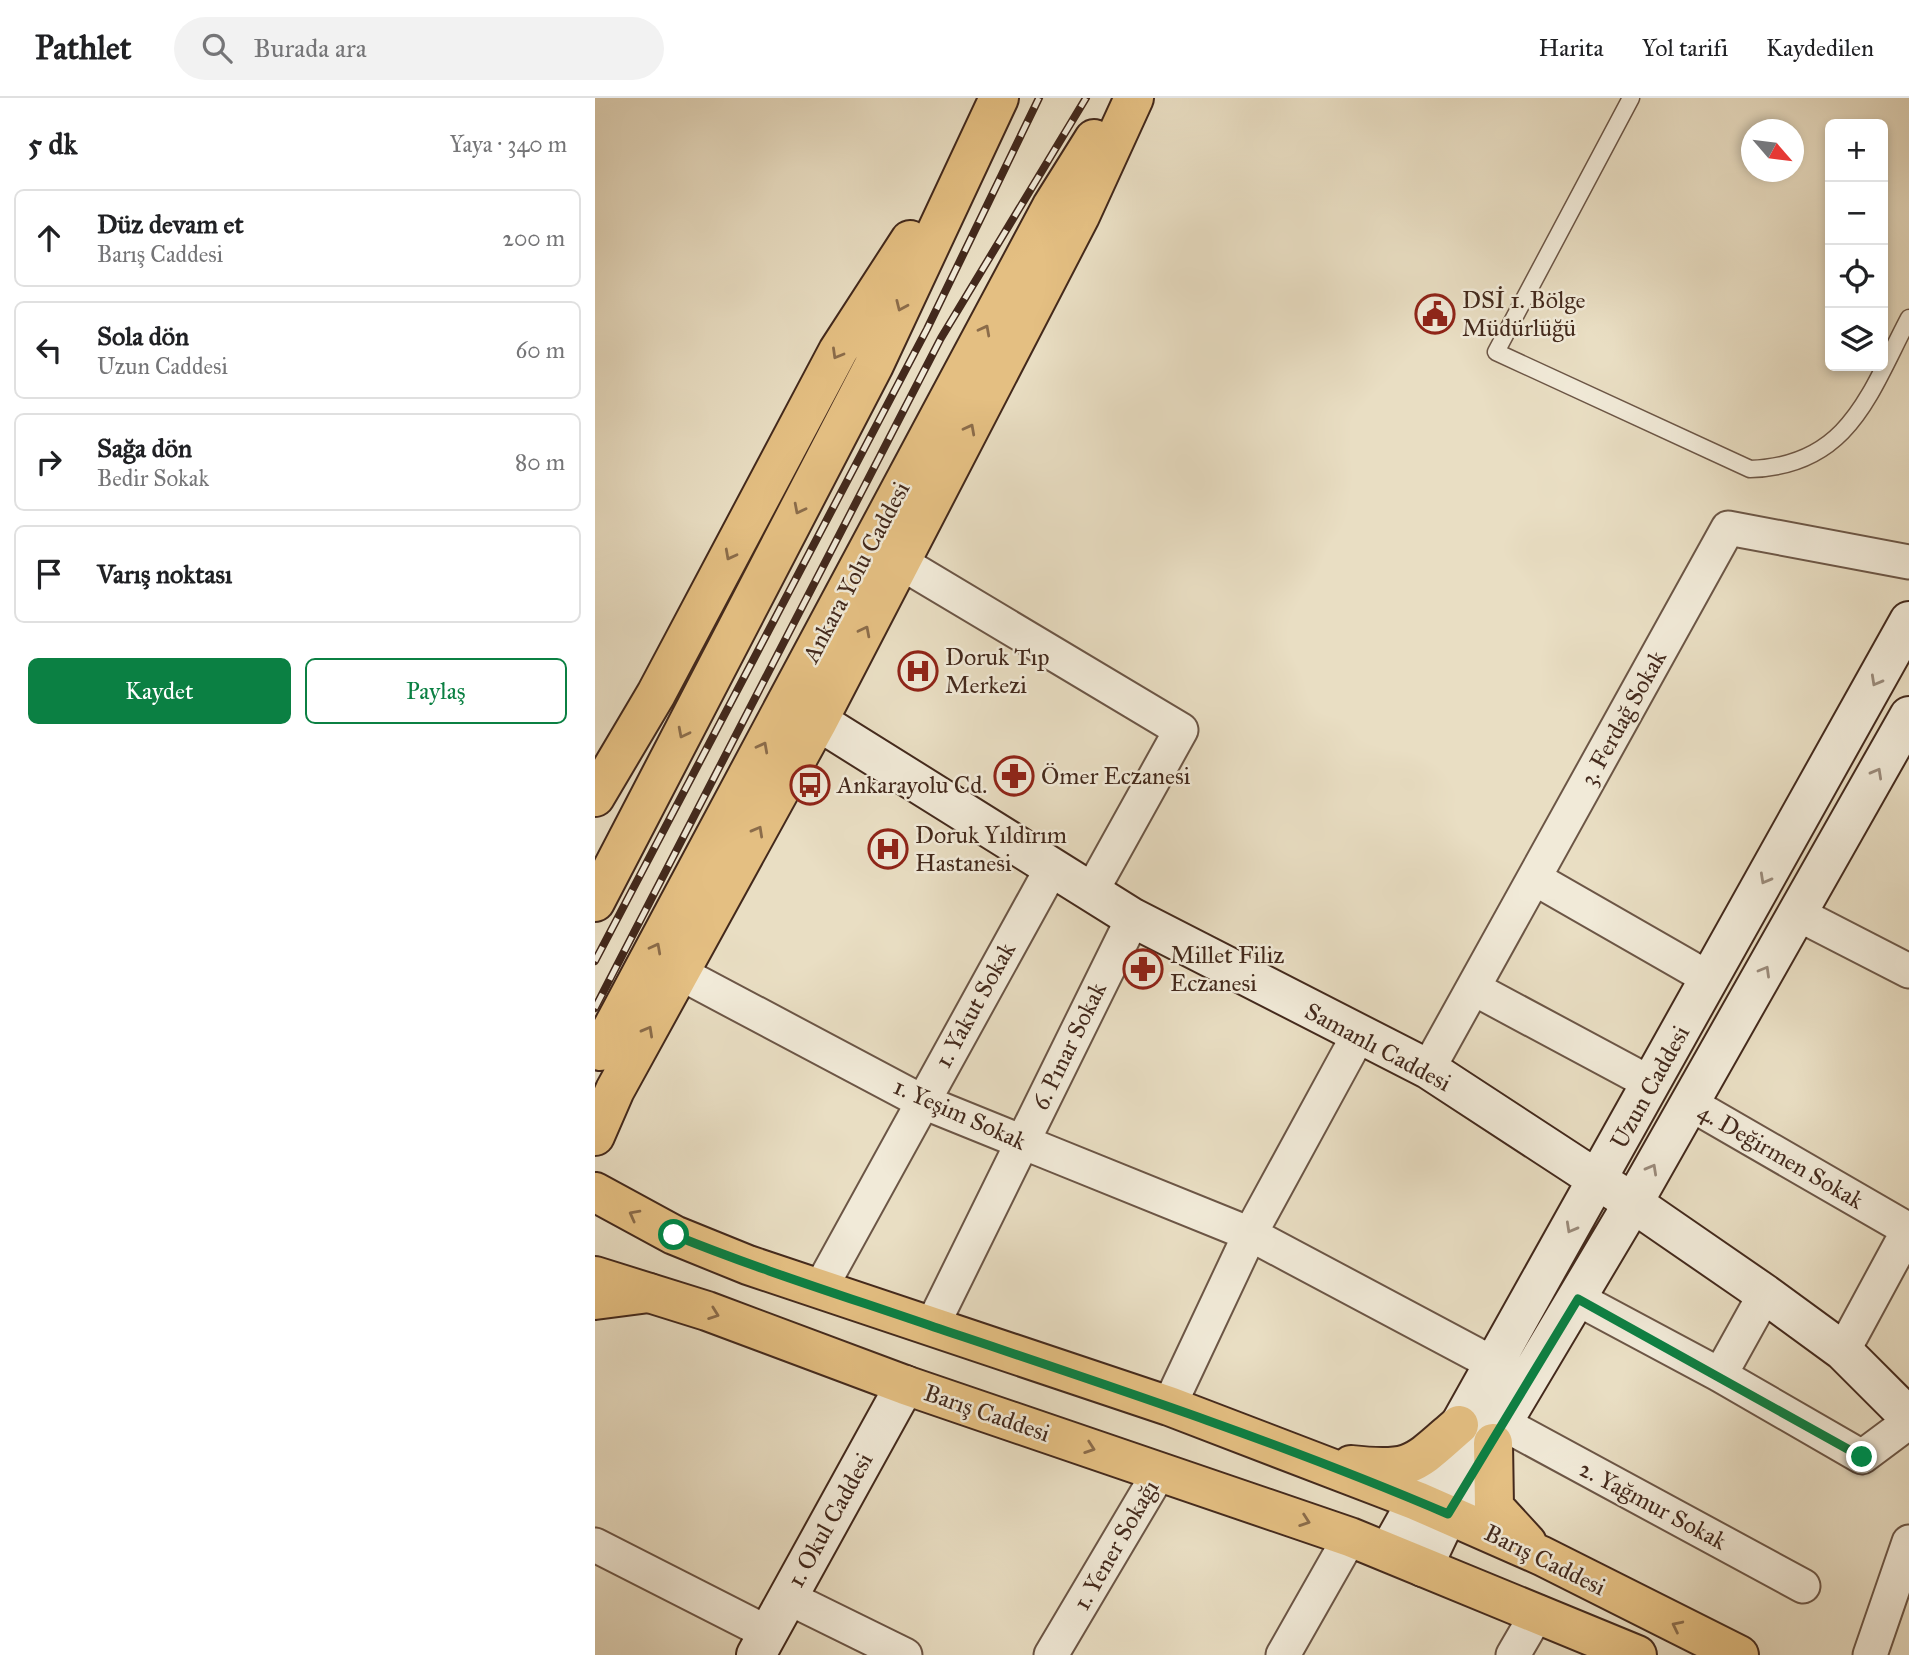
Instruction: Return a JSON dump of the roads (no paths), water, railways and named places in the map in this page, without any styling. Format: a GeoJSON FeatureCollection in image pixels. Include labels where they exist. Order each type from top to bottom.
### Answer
{"type":"FeatureCollection","features":[{"type":"Feature","properties":{"kind":"main road"},"geometry":{"type":"LineString","coordinates":[[595,814],[838,351],[980,132],[999,98]]}},
{"type":"Feature","properties":{"kind":"main road","name":"Ankara Yolu Caddesi"},"geometry":{"type":"LineString","coordinates":[[600,1051],[1052,206],[1119,98]]}},
{"type":"Feature","properties":{"kind":"main road"},"geometry":{"type":"LineString","coordinates":[[595,1136],[605,1096],[680,973],[818,721],[1080,216],[1134,98]]}},
{"type":"Feature","properties":{"kind":"main road"},"geometry":{"type":"LineString","coordinates":[[595,902],[874,365],[980,132]]}},
{"type":"Feature","properties":{"kind":"main road","name":"Uzun Caddesi"},"geometry":{"type":"LineString","coordinates":[[1423,1567],[1433,1507],[1459,1424],[1652,1084],[1909,621]]}},
{"type":"Feature","properties":{"kind":"main road"},"geometry":{"type":"LineString","coordinates":[[595,797],[656,694]]}},
{"type":"Feature","properties":{"kind":"main road","name":"Uzun Caddesi"},"geometry":{"type":"LineString","coordinates":[[1389,1551],[1433,1507],[1498,1433],[1578,1299],[1909,716]]}},
{"type":"Feature","properties":{"kind":"main road","name":"Samanlı Caddesi"},"geometry":{"type":"LineString","coordinates":[[818,721],[1133,918],[1358,1036],[1428,1069],[1633,1203],[1765,1294],[1843,1351],[1909,1417]]}},
{"type":"Feature","properties":{"kind":"main road","name":"Barış Caddesi"},"geometry":{"type":"LineString","coordinates":[[595,1192],[674,1235],[820,1289],[1169,1406],[1433,1507],[1542,1556],[1739,1655]]}},
{"type":"Feature","properties":{"kind":"main road","name":"Barış Caddesi"},"geometry":{"type":"LineString","coordinates":[[595,1276],[707,1311],[905,1385],[1389,1551],[1538,1612],[1621,1651]]}},
{"type":"Feature","properties":{"kind":"main road"},"geometry":{"type":"LineString","coordinates":[[595,1300],[649,1293]]}},
{"type":"Feature","properties":{"kind":"main road","name":"1. Okul Caddesi"},"geometry":{"type":"LineString","coordinates":[[762,1644],[905,1385]]}},
{"type":"Feature","properties":{"kind":"main road"},"geometry":{"type":"LineString","coordinates":[[1320,1462],[1390,1470],[1417,1461],[1459,1424]]}},
{"type":"Feature","properties":{"kind":"main road"},"geometry":{"type":"LineString","coordinates":[[1498,1433],[1494,1507],[1509,1528],[1542,1556]]}},
{"type":"Feature","properties":{"kind":"street","name":"3. Ferdağ Sokak"},"geometry":{"type":"LineString","coordinates":[[1428,1069],[1728,528],[1909,562]]}},
{"type":"Feature","properties":{"kind":"street"},"geometry":{"type":"LineString","coordinates":[[900,562],[1181,730],[1091,892]]}},
{"type":"Feature","properties":{"kind":"street","name":"1. Yakut Sokak"},"geometry":{"type":"LineString","coordinates":[[820,1289],[921,1101],[1052,869]]}},
{"type":"Feature","properties":{"kind":"street"},"geometry":{"type":"LineString","coordinates":[[1534,878],[1710,979]]}},
{"type":"Feature","properties":{"kind":"street"},"geometry":{"type":"LineString","coordinates":[[1798,914],[1909,971]]}},
{"type":"Feature","properties":{"kind":"street","name":"6. Pınar Sokak"},"geometry":{"type":"LineString","coordinates":[[932,1326],[1133,918]]}},
{"type":"Feature","properties":{"kind":"street","name":"1. Yeşim Sokak"},"geometry":{"type":"LineString","coordinates":[[680,973],[921,1101],[1250,1234],[1494,1364]]}},
{"type":"Feature","properties":{"kind":"street"},"geometry":{"type":"LineString","coordinates":[[1473,988],[1652,1084]]}},
{"type":"Feature","properties":{"kind":"street"},"geometry":{"type":"LineString","coordinates":[[1169,1406],[1250,1234],[1358,1036]]}},
{"type":"Feature","properties":{"kind":"street","name":"4. Değirmen Sokak"},"geometry":{"type":"LineString","coordinates":[[1689,1103],[1909,1230]]}},
{"type":"Feature","properties":{"kind":"street"},"geometry":{"type":"LineString","coordinates":[[1843,1351],[1909,1230]]}},
{"type":"Feature","properties":{"kind":"street"},"geometry":{"type":"LineString","coordinates":[[1720,1375],[1765,1294]]}},
{"type":"Feature","properties":{"kind":"street"},"geometry":{"type":"LineString","coordinates":[[1578,1299],[1720,1375],[1862,1457],[1909,1422]]}},
{"type":"Feature","properties":{"kind":"street","name":"2. Yağmur Sokak"},"geometry":{"type":"LineString","coordinates":[[1498,1433],[1803,1586]]}},
{"type":"Feature","properties":{"kind":"street","name":"1. Yener Sokağı"},"geometry":{"type":"LineString","coordinates":[[1051,1655],[1160,1471]]}},
{"type":"Feature","properties":{"kind":"street"},"geometry":{"type":"LineString","coordinates":[[1283,1655],[1350,1537]]}},
{"type":"Feature","properties":{"kind":"street"},"geometry":{"type":"LineString","coordinates":[[1870,1655],[1909,1542]]}},
{"type":"Feature","properties":{"kind":"street"},"geometry":{"type":"LineString","coordinates":[[595,1545],[762,1644]]}},
{"type":"Feature","properties":{"kind":"street"},"geometry":{"type":"LineString","coordinates":[[787,1597],[905,1655]]}},
{"type":"Feature","properties":{"kind":"street"},"geometry":{"type":"LineString","coordinates":[[1513,1655],[1538,1612]]}},
{"type":"Feature","properties":{"kind":"lane"},"geometry":{"type":"LineString","coordinates":[[1631,98],[1496,352],[1750,469],[1768,469],[1786,466],[1818,453],[1850,426],[1863,408],[1909,318]]}},
{"type":"Feature","properties":{"kind":"railway"},"geometry":{"type":"LineString","coordinates":[[595,961],[927,329],[1039,98]]}},
{"type":"Feature","properties":{"kind":"railway"},"geometry":{"type":"LineString","coordinates":[[595,1008],[941,338],[1086,98]]}},
{"type":"Feature","properties":{"kind":"place","name":"DSİ 1. Bölge Müdürlüğü"},"geometry":{"type":"Point","coordinates":[1435,314]}},
{"type":"Feature","properties":{"kind":"place","name":"Doruk Tıp Merkezi"},"geometry":{"type":"Point","coordinates":[918,671]}},
{"type":"Feature","properties":{"kind":"place","name":"Ömer Eczanesi"},"geometry":{"type":"Point","coordinates":[1014,776]}},
{"type":"Feature","properties":{"kind":"place","name":"Ankarayolu Cd."},"geometry":{"type":"Point","coordinates":[810,785]}},
{"type":"Feature","properties":{"kind":"place","name":"Doruk Yıldırım Hastanesi"},"geometry":{"type":"Point","coordinates":[888,849]}},
{"type":"Feature","properties":{"kind":"place","name":"Millet Filiz Eczanesi"},"geometry":{"type":"Point","coordinates":[1143,969]}}]}
